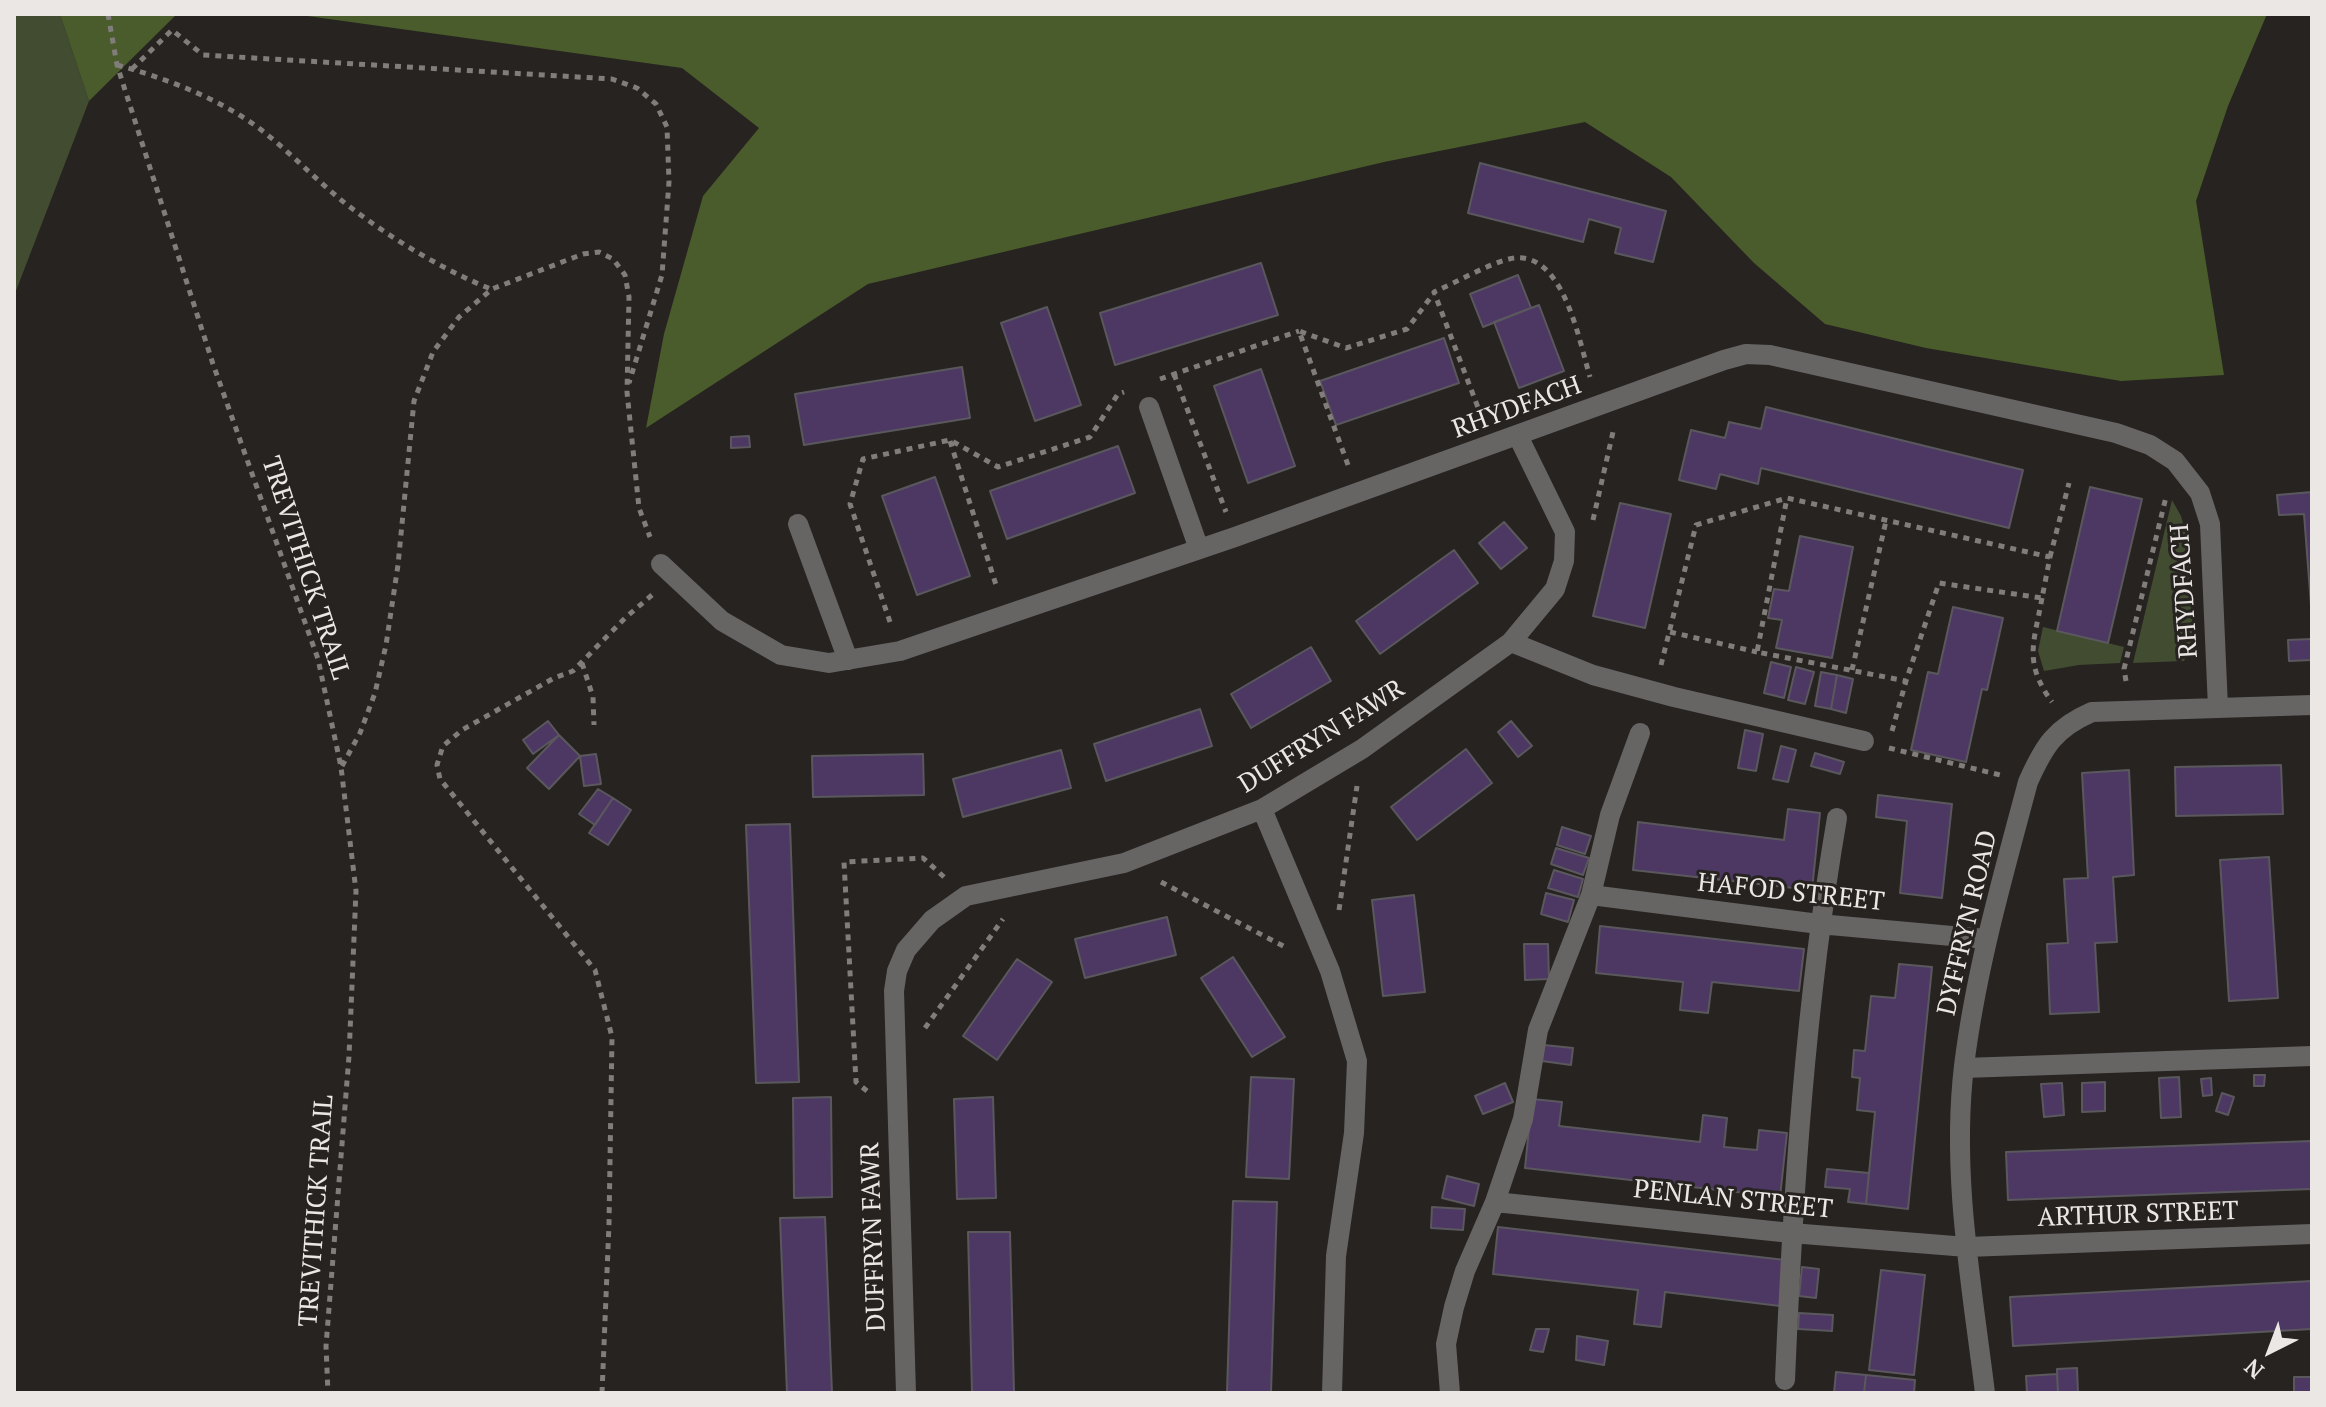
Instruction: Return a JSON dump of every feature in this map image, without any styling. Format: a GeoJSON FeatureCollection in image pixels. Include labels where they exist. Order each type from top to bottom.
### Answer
{"type":"FeatureCollection","features":[{"type":"Feature","properties":{"kind":"street","name":"RHYDFACH"},"geometry":{"type":"LineString","coordinates":[[668,570],[722,621],[781,655],[829,663],[900,651],[1235,537],[1724,360],[1746,354],[1770,355],[2116,433],[2150,445],[2175,461],[2200,493],[2210,524],[2218,708]]}},
{"type":"Feature","properties":{"kind":"street"},"geometry":{"type":"LineString","coordinates":[[1149,407],[1199,549]]}},
{"type":"Feature","properties":{"kind":"street","name":"DUFFRYN FAWR"},"geometry":{"type":"LineString","coordinates":[[906,1393],[894,991],[897,971],[906,950],[932,920],[966,896],[1124,863],[1262,809],[1362,749],[1511,642],[1555,589],[1564,561],[1565,532],[1518,436]]}},
{"type":"Feature","properties":{"kind":"street"},"geometry":{"type":"LineString","coordinates":[[798,524],[848,660]]}},
{"type":"Feature","properties":{"kind":"street"},"geometry":{"type":"LineString","coordinates":[[1511,642],[1593,675],[1864,741]]}},
{"type":"Feature","properties":{"kind":"street"},"geometry":{"type":"LineString","coordinates":[[2069,722],[2092,712],[2312,705]]}},
{"type":"Feature","properties":{"kind":"street","name":"DYFFRYN ROAD"},"geometry":{"type":"LineString","coordinates":[[1985,1393],[1960,1160],[1964,1068],[1985,939],[2028,782],[2051,738],[2069,722]]}},
{"type":"Feature","properties":{"kind":"street"},"geometry":{"type":"LineString","coordinates":[[1450,1393],[1446,1344],[1454,1307],[1523,1119],[1538,1030],[1591,895],[1610,815],[1640,733]]}},
{"type":"Feature","properties":{"kind":"street"},"geometry":{"type":"LineString","coordinates":[[1262,809],[1330,971],[1357,1061],[1354,1133],[1336,1256],[1332,1393]]}},
{"type":"Feature","properties":{"kind":"street"},"geometry":{"type":"LineString","coordinates":[[1785,1380],[1791,1233],[1819,924],[1837,818]]}},
{"type":"Feature","properties":{"kind":"street","name":"HAFOD STREET"},"geometry":{"type":"LineString","coordinates":[[1591,895],[1819,924],[1985,939]]}},
{"type":"Feature","properties":{"kind":"street"},"geometry":{"type":"LineString","coordinates":[[1964,1068],[2312,1056]]}},
{"type":"Feature","properties":{"kind":"street","name":"PENLAN STREET"},"geometry":{"type":"LineString","coordinates":[[1495,1202],[1791,1233],[1967,1247]]}},
{"type":"Feature","properties":{"kind":"street","name":"ARTHUR STREET"},"geometry":{"type":"LineString","coordinates":[[1967,1247],[2312,1234]]}},
{"type":"Feature","properties":{"kind":"path","name":"TREVITHICK TRAIL"},"geometry":{"type":"LineString","coordinates":[[108,14],[117,65],[213,364],[318,659],[341,767],[356,891],[349,1056],[326,1346],[328,1393]]}},
{"type":"Feature","properties":{"kind":"path"},"geometry":{"type":"LineString","coordinates":[[132,69],[172,30],[203,55],[612,79],[637,88],[656,104],[667,127],[669,182],[662,275],[627,392]]}},
{"type":"Feature","properties":{"kind":"path"},"geometry":{"type":"LineString","coordinates":[[117,65],[157,76],[230,110],[257,127],[354,211],[461,278],[492,289]]}},
{"type":"Feature","properties":{"kind":"path"},"geometry":{"type":"LineString","coordinates":[[341,767],[360,733],[375,693],[386,645],[398,565],[414,401],[433,352],[459,317],[492,289],[583,254],[599,252],[613,259],[625,275],[629,297],[627,392],[639,508],[668,570],[573,671],[554,678],[462,730],[443,746],[437,765],[440,779],[595,970],[612,1037],[602,1393]]}},
{"type":"Feature","properties":{"kind":"path"},"geometry":{"type":"LineString","coordinates":[[1358,493],[1299,331],[1346,348],[1407,329],[1434,292],[1510,259],[1523,259],[1537,263],[1551,273],[1560,286],[1600,406]]}},
{"type":"Feature","properties":{"kind":"path"},"geometry":{"type":"LineString","coordinates":[[1434,292],[1492,445]]}},
{"type":"Feature","properties":{"kind":"path"},"geometry":{"type":"LineString","coordinates":[[1174,374],[1235,537]]}},
{"type":"Feature","properties":{"kind":"path"},"geometry":{"type":"LineString","coordinates":[[900,651],[850,504],[863,459],[950,440],[1005,614]]}},
{"type":"Feature","properties":{"kind":"path"},"geometry":{"type":"LineString","coordinates":[[2129,710],[2124,669],[2175,461]]}},
{"type":"Feature","properties":{"kind":"path"},"geometry":{"type":"LineString","coordinates":[[2069,483],[2050,557],[2031,659],[2039,684],[2069,722]]}},
{"type":"Feature","properties":{"kind":"path"},"geometry":{"type":"LineString","coordinates":[[1654,692],[1696,525],[1787,498],[2050,557]]}},
{"type":"Feature","properties":{"kind":"path"},"geometry":{"type":"LineString","coordinates":[[1757,652],[1787,498]]}},
{"type":"Feature","properties":{"kind":"path"},"geometry":{"type":"LineString","coordinates":[[1852,670],[1886,521]]}},
{"type":"Feature","properties":{"kind":"path"},"geometry":{"type":"LineString","coordinates":[[1888,747],[1906,681],[1939,583],[2042,598]]}},
{"type":"Feature","properties":{"kind":"path"},"geometry":{"type":"LineString","coordinates":[[1670,632],[1906,681]]}},
{"type":"Feature","properties":{"kind":"path"},"geometry":{"type":"LineString","coordinates":[[582,663],[593,697],[594,725]]}},
{"type":"Feature","properties":{"kind":"path"},"geometry":{"type":"LineString","coordinates":[[1864,741],[2028,782]]}},
{"type":"Feature","properties":{"kind":"path"},"geometry":{"type":"LineString","coordinates":[[895,1072],[1029,882]]}},
{"type":"Feature","properties":{"kind":"green space"},"geometry":{"type":"Polygon","coordinates":[[[14,14],[60,14],[89,101],[14,296],[14,14]]]}},
{"type":"Feature","properties":{"kind":"green space"},"geometry":{"type":"Polygon","coordinates":[[[60,14],[177,14],[89,101],[60,14]]]}},
{"type":"Feature","properties":{"kind":"green space"},"geometry":{"type":"Polygon","coordinates":[[[293,14],[2267,14],[2228,106],[2196,201],[2224,375],[2121,381],[1926,348],[1825,324],[1754,263],[1671,177],[1585,122],[1384,162],[868,284],[646,428],[664,334],[703,196],[759,128],[682,68],[293,14]]]}},
{"type":"Feature","properties":{"kind":"green space"},"geometry":{"type":"Polygon","coordinates":[[[2172,500],[2181,516],[2188,541],[2193,589],[2192,645],[2184,661],[2133,663],[2172,500]]]}},
{"type":"Feature","properties":{"kind":"green space"},"geometry":{"type":"Polygon","coordinates":[[[2043,627],[2124,647],[2120,663],[2044,671],[2038,651],[2043,627]]]}},
{"type":"Feature","properties":{"kind":"building"},"geometry":{"type":"Polygon","coordinates":[[[1480,163],[1666,211],[1653,262],[1615,253],[1621,228],[1589,219],[1583,242],[1468,213],[1480,163]]]}},
{"type":"Feature","properties":{"kind":"building"},"geometry":{"type":"Polygon","coordinates":[[[1261,263],[1278,315],[1115,365],[1100,313],[1261,263]]]}},
{"type":"Feature","properties":{"kind":"building"},"geometry":{"type":"Polygon","coordinates":[[[1518,275],[1531,308],[1483,327],[1470,294],[1518,275]]]}},
{"type":"Feature","properties":{"kind":"building"},"geometry":{"type":"Polygon","coordinates":[[[1539,305],[1564,371],[1519,388],[1494,322],[1539,305]]]}},
{"type":"Feature","properties":{"kind":"building"},"geometry":{"type":"Polygon","coordinates":[[[1047,307],[1081,405],[1035,421],[1001,323],[1047,307]]]}},
{"type":"Feature","properties":{"kind":"building"},"geometry":{"type":"Polygon","coordinates":[[[1444,338],[1459,383],[1336,425],[1320,381],[1444,338]]]}},
{"type":"Feature","properties":{"kind":"building"},"geometry":{"type":"Polygon","coordinates":[[[962,367],[970,418],[804,445],[795,394],[962,367]]]}},
{"type":"Feature","properties":{"kind":"building"},"geometry":{"type":"Polygon","coordinates":[[[1261,369],[1295,466],[1248,483],[1214,386],[1261,369]]]}},
{"type":"Feature","properties":{"kind":"building"},"geometry":{"type":"Polygon","coordinates":[[[1766,407],[2023,470],[2009,528],[1761,468],[1758,484],[1720,474],[1716,489],[1679,480],[1691,430],[1725,438],[1729,422],[1761,429],[1766,407]]]}},
{"type":"Feature","properties":{"kind":"building"},"geometry":{"type":"Polygon","coordinates":[[[749,436],[750,447],[731,448],[731,437],[749,436]]]}},
{"type":"Feature","properties":{"kind":"building"},"geometry":{"type":"Polygon","coordinates":[[[1118,446],[1135,493],[1007,539],[990,491],[1118,446]]]}},
{"type":"Feature","properties":{"kind":"building"},"geometry":{"type":"Polygon","coordinates":[[[935,477],[970,576],[917,595],[882,496],[935,477]]]}},
{"type":"Feature","properties":{"kind":"building"},"geometry":{"type":"Polygon","coordinates":[[[2090,487],[2142,499],[2108,643],[2057,631],[2090,487]]]}},
{"type":"Feature","properties":{"kind":"building"},"geometry":{"type":"Polygon","coordinates":[[[2312,492],[2312,618],[2304,514],[2279,515],[2277,495],[2312,492]]]}},
{"type":"Feature","properties":{"kind":"building"},"geometry":{"type":"Polygon","coordinates":[[[1620,503],[1671,514],[1645,628],[1593,616],[1620,503]]]}},
{"type":"Feature","properties":{"kind":"building"},"geometry":{"type":"Polygon","coordinates":[[[1504,522],[1527,548],[1501,569],[1479,543],[1504,522]]]}},
{"type":"Feature","properties":{"kind":"building"},"geometry":{"type":"Polygon","coordinates":[[[1800,536],[1853,547],[1832,658],[1776,648],[1782,620],[1768,618],[1774,589],[1789,591],[1800,536]]]}},
{"type":"Feature","properties":{"kind":"building"},"geometry":{"type":"Polygon","coordinates":[[[1454,550],[1478,583],[1380,654],[1356,621],[1454,550]]]}},
{"type":"Feature","properties":{"kind":"building"},"geometry":{"type":"Polygon","coordinates":[[[1953,607],[2003,618],[1987,690],[1982,689],[1966,762],[1911,750],[1928,672],[1938,674],[1953,607]]]}},
{"type":"Feature","properties":{"kind":"building"},"geometry":{"type":"Polygon","coordinates":[[[2312,639],[2312,660],[2289,661],[2288,640],[2312,639]]]}},
{"type":"Feature","properties":{"kind":"building"},"geometry":{"type":"Polygon","coordinates":[[[1311,647],[1331,681],[1251,728],[1231,694],[1311,647]]]}},
{"type":"Feature","properties":{"kind":"building"},"geometry":{"type":"Polygon","coordinates":[[[1771,662],[1791,667],[1784,698],[1764,693],[1771,662]]]}},
{"type":"Feature","properties":{"kind":"building"},"geometry":{"type":"Polygon","coordinates":[[[1796,667],[1814,672],[1805,704],[1788,700],[1796,667]]]}},
{"type":"Feature","properties":{"kind":"building"},"geometry":{"type":"Polygon","coordinates":[[[1821,672],[1837,675],[1831,709],[1815,706],[1821,672]]]}},
{"type":"Feature","properties":{"kind":"building"},"geometry":{"type":"Polygon","coordinates":[[[1837,675],[1853,679],[1846,713],[1831,709],[1837,675]]]}},
{"type":"Feature","properties":{"kind":"building"},"geometry":{"type":"Polygon","coordinates":[[[1200,709],[1212,746],[1106,781],[1094,744],[1200,709]]]}},
{"type":"Feature","properties":{"kind":"building"},"geometry":{"type":"Polygon","coordinates":[[[548,721],[559,735],[533,754],[523,740],[548,721]]]}},
{"type":"Feature","properties":{"kind":"building"},"geometry":{"type":"Polygon","coordinates":[[[1511,721],[1532,746],[1518,757],[1498,732],[1511,721]]]}},
{"type":"Feature","properties":{"kind":"building"},"geometry":{"type":"Polygon","coordinates":[[[1745,730],[1763,734],[1756,771],[1738,768],[1745,730]]]}},
{"type":"Feature","properties":{"kind":"building"},"geometry":{"type":"Polygon","coordinates":[[[559,735],[580,756],[549,789],[527,768],[559,735]]]}},
{"type":"Feature","properties":{"kind":"building"},"geometry":{"type":"Polygon","coordinates":[[[1781,746],[1796,750],[1788,782],[1773,779],[1781,746]]]}},
{"type":"Feature","properties":{"kind":"building"},"geometry":{"type":"Polygon","coordinates":[[[1466,749],[1492,783],[1417,840],[1391,807],[1466,749]]]}},
{"type":"Feature","properties":{"kind":"building"},"geometry":{"type":"Polygon","coordinates":[[[1061,750],[1071,788],[963,817],[953,779],[1061,750]]]}},
{"type":"Feature","properties":{"kind":"building"},"geometry":{"type":"Polygon","coordinates":[[[1815,753],[1844,762],[1840,774],[1811,766],[1815,753]]]}},
{"type":"Feature","properties":{"kind":"building"},"geometry":{"type":"Polygon","coordinates":[[[596,754],[601,784],[584,786],[580,756],[596,754]]]}},
{"type":"Feature","properties":{"kind":"building"},"geometry":{"type":"Polygon","coordinates":[[[923,754],[924,795],[813,797],[812,756],[923,754]]]}},
{"type":"Feature","properties":{"kind":"building"},"geometry":{"type":"Polygon","coordinates":[[[2281,765],[2283,814],[2176,816],[2175,767],[2281,765]]]}},
{"type":"Feature","properties":{"kind":"building"},"geometry":{"type":"Polygon","coordinates":[[[2129,770],[2134,875],[2113,877],[2117,942],[2095,943],[2099,1012],[2050,1014],[2047,944],[2068,943],[2064,879],[2088,878],[2082,773],[2129,770]]]}},
{"type":"Feature","properties":{"kind":"building"},"geometry":{"type":"Polygon","coordinates":[[[598,789],[613,798],[595,825],[579,814],[598,789]]]}},
{"type":"Feature","properties":{"kind":"building"},"geometry":{"type":"Polygon","coordinates":[[[1878,795],[1952,804],[1942,898],[1900,893],[1907,821],[1876,817],[1878,795]]]}},
{"type":"Feature","properties":{"kind":"building"},"geometry":{"type":"Polygon","coordinates":[[[613,798],[631,810],[608,845],[589,833],[613,798]]]}},
{"type":"Feature","properties":{"kind":"building"},"geometry":{"type":"Polygon","coordinates":[[[1788,809],[1820,813],[1812,890],[1633,870],[1638,822],[1784,840],[1788,809]]]}},
{"type":"Feature","properties":{"kind":"building"},"geometry":{"type":"Polygon","coordinates":[[[790,824],[799,1082],[756,1083],[746,825],[790,824]]]}},
{"type":"Feature","properties":{"kind":"building"},"geometry":{"type":"Polygon","coordinates":[[[1562,827],[1591,836],[1585,854],[1557,845],[1562,827]]]}},
{"type":"Feature","properties":{"kind":"building"},"geometry":{"type":"Polygon","coordinates":[[[1556,848],[1589,858],[1583,875],[1551,864],[1556,848]]]}},
{"type":"Feature","properties":{"kind":"building"},"geometry":{"type":"Polygon","coordinates":[[[2269,857],[2278,998],[2229,1001],[2220,860],[2269,857]]]}},
{"type":"Feature","properties":{"kind":"building"},"geometry":{"type":"Polygon","coordinates":[[[1554,870],[1583,879],[1578,897],[1548,888],[1554,870]]]}},
{"type":"Feature","properties":{"kind":"building"},"geometry":{"type":"Polygon","coordinates":[[[1546,893],[1574,900],[1568,922],[1541,914],[1546,893]]]}},
{"type":"Feature","properties":{"kind":"building"},"geometry":{"type":"Polygon","coordinates":[[[1414,895],[1425,992],[1383,996],[1372,900],[1414,895]]]}},
{"type":"Feature","properties":{"kind":"building"},"geometry":{"type":"Polygon","coordinates":[[[1167,917],[1176,955],[1085,978],[1075,939],[1167,917]]]}},
{"type":"Feature","properties":{"kind":"building"},"geometry":{"type":"Polygon","coordinates":[[[1600,926],[1804,949],[1799,991],[1712,982],[1708,1013],[1680,1010],[1683,982],[1596,973],[1600,926]]]}},
{"type":"Feature","properties":{"kind":"building"},"geometry":{"type":"Polygon","coordinates":[[[1524,944],[1548,944],[1549,979],[1525,980],[1524,944]]]}},
{"type":"Feature","properties":{"kind":"building"},"geometry":{"type":"Polygon","coordinates":[[[1233,957],[1285,1037],[1252,1057],[1201,978],[1233,957]]]}},
{"type":"Feature","properties":{"kind":"building"},"geometry":{"type":"Polygon","coordinates":[[[1017,959],[1052,982],[997,1060],[963,1036],[1017,959]]]}},
{"type":"Feature","properties":{"kind":"building"},"geometry":{"type":"Polygon","coordinates":[[[1899,964],[1932,967],[1908,1209],[1866,1204],[1875,1112],[1857,1110],[1860,1078],[1852,1077],[1854,1050],[1865,1051],[1871,996],[1895,998],[1899,964]]]}},
{"type":"Feature","properties":{"kind":"building"},"geometry":{"type":"Polygon","coordinates":[[[1544,1045],[1573,1048],[1571,1065],[1542,1061],[1544,1045]]]}},
{"type":"Feature","properties":{"kind":"building"},"geometry":{"type":"Polygon","coordinates":[[[2254,1075],[2265,1075],[2264,1086],[2254,1086],[2254,1075]]]}},
{"type":"Feature","properties":{"kind":"building"},"geometry":{"type":"Polygon","coordinates":[[[1251,1077],[1294,1079],[1289,1179],[1246,1177],[1251,1077]]]}},
{"type":"Feature","properties":{"kind":"building"},"geometry":{"type":"Polygon","coordinates":[[[2179,1077],[2181,1117],[2161,1118],[2159,1078],[2179,1077]]]}},
{"type":"Feature","properties":{"kind":"building"},"geometry":{"type":"Polygon","coordinates":[[[2211,1078],[2212,1095],[2203,1096],[2201,1079],[2211,1078]]]}},
{"type":"Feature","properties":{"kind":"building"},"geometry":{"type":"Polygon","coordinates":[[[2105,1082],[2105,1111],[2082,1112],[2082,1083],[2105,1082]]]}},
{"type":"Feature","properties":{"kind":"building"},"geometry":{"type":"Polygon","coordinates":[[[1505,1083],[1513,1102],[1483,1114],[1475,1096],[1505,1083]]]}},
{"type":"Feature","properties":{"kind":"building"},"geometry":{"type":"Polygon","coordinates":[[[2062,1083],[2064,1115],[2044,1117],[2041,1084],[2062,1083]]]}},
{"type":"Feature","properties":{"kind":"building"},"geometry":{"type":"Polygon","coordinates":[[[2222,1093],[2234,1097],[2228,1115],[2216,1111],[2222,1093]]]}},
{"type":"Feature","properties":{"kind":"building"},"geometry":{"type":"Polygon","coordinates":[[[831,1097],[832,1197],[794,1198],[793,1098],[831,1097]]]}},
{"type":"Feature","properties":{"kind":"building"},"geometry":{"type":"Polygon","coordinates":[[[993,1097],[996,1198],[957,1199],[954,1099],[993,1097]]]}},
{"type":"Feature","properties":{"kind":"building"},"geometry":{"type":"Polygon","coordinates":[[[1532,1099],[1562,1102],[1559,1126],[1700,1142],[1703,1115],[1727,1118],[1724,1147],[1757,1150],[1759,1130],[1787,1133],[1780,1197],[1525,1168],[1532,1099]]]}},
{"type":"Feature","properties":{"kind":"building"},"geometry":{"type":"Polygon","coordinates":[[[2312,1141],[2312,1189],[2008,1200],[2006,1152],[2312,1141]]]}},
{"type":"Feature","properties":{"kind":"building"},"geometry":{"type":"Polygon","coordinates":[[[1827,1169],[1869,1173],[1866,1204],[1848,1202],[1850,1189],[1825,1187],[1827,1169]]]}},
{"type":"Feature","properties":{"kind":"building"},"geometry":{"type":"Polygon","coordinates":[[[1447,1176],[1479,1184],[1474,1206],[1442,1198],[1447,1176]]]}},
{"type":"Feature","properties":{"kind":"building"},"geometry":{"type":"Polygon","coordinates":[[[1233,1201],[1277,1202],[1271,1393],[1227,1393],[1233,1201]]]}},
{"type":"Feature","properties":{"kind":"building"},"geometry":{"type":"Polygon","coordinates":[[[1432,1207],[1465,1209],[1463,1230],[1431,1228],[1432,1207]]]}},
{"type":"Feature","properties":{"kind":"building"},"geometry":{"type":"Polygon","coordinates":[[[825,1217],[832,1393],[787,1393],[780,1218],[825,1217]]]}},
{"type":"Feature","properties":{"kind":"building"},"geometry":{"type":"Polygon","coordinates":[[[1498,1227],[1785,1260],[1780,1306],[1665,1292],[1661,1327],[1634,1324],[1638,1290],[1493,1274],[1498,1227]]]}},
{"type":"Feature","properties":{"kind":"building"},"geometry":{"type":"Polygon","coordinates":[[[968,1232],[1010,1232],[1014,1393],[972,1393],[968,1232]]]}},
{"type":"Feature","properties":{"kind":"building"},"geometry":{"type":"Polygon","coordinates":[[[1802,1267],[1819,1269],[1816,1298],[1799,1296],[1802,1267]]]}},
{"type":"Feature","properties":{"kind":"building"},"geometry":{"type":"Polygon","coordinates":[[[1881,1270],[1925,1275],[1914,1375],[1869,1370],[1881,1270]]]}},
{"type":"Feature","properties":{"kind":"building"},"geometry":{"type":"Polygon","coordinates":[[[2312,1281],[2312,1329],[2013,1346],[2010,1297],[2312,1281]]]}},
{"type":"Feature","properties":{"kind":"building"},"geometry":{"type":"Polygon","coordinates":[[[1799,1313],[1833,1315],[1832,1331],[1798,1329],[1799,1313]]]}},
{"type":"Feature","properties":{"kind":"building"},"geometry":{"type":"Polygon","coordinates":[[[1536,1329],[1549,1329],[1543,1352],[1530,1350],[1536,1329]]]}},
{"type":"Feature","properties":{"kind":"building"},"geometry":{"type":"Polygon","coordinates":[[[1577,1336],[1608,1341],[1604,1365],[1576,1360],[1577,1336]]]}},
{"type":"Feature","properties":{"kind":"building"},"geometry":{"type":"Polygon","coordinates":[[[2077,1368],[2078,1393],[2058,1393],[2057,1369],[2077,1368]]]}},
{"type":"Feature","properties":{"kind":"building"},"geometry":{"type":"Polygon","coordinates":[[[1836,1372],[1866,1375],[1864,1393],[1834,1393],[1836,1372]]]}},
{"type":"Feature","properties":{"kind":"building"},"geometry":{"type":"Polygon","coordinates":[[[2057,1374],[2058,1393],[2027,1393],[2026,1376],[2057,1374]]]}},
{"type":"Feature","properties":{"kind":"building"},"geometry":{"type":"Polygon","coordinates":[[[1866,1375],[1915,1380],[1914,1393],[1864,1393],[1866,1375]]]}},
{"type":"Feature","properties":{"kind":"building"},"geometry":{"type":"Polygon","coordinates":[[[2294,1377],[2312,1377],[2312,1393],[2294,1393],[2294,1377]]]}}]}
